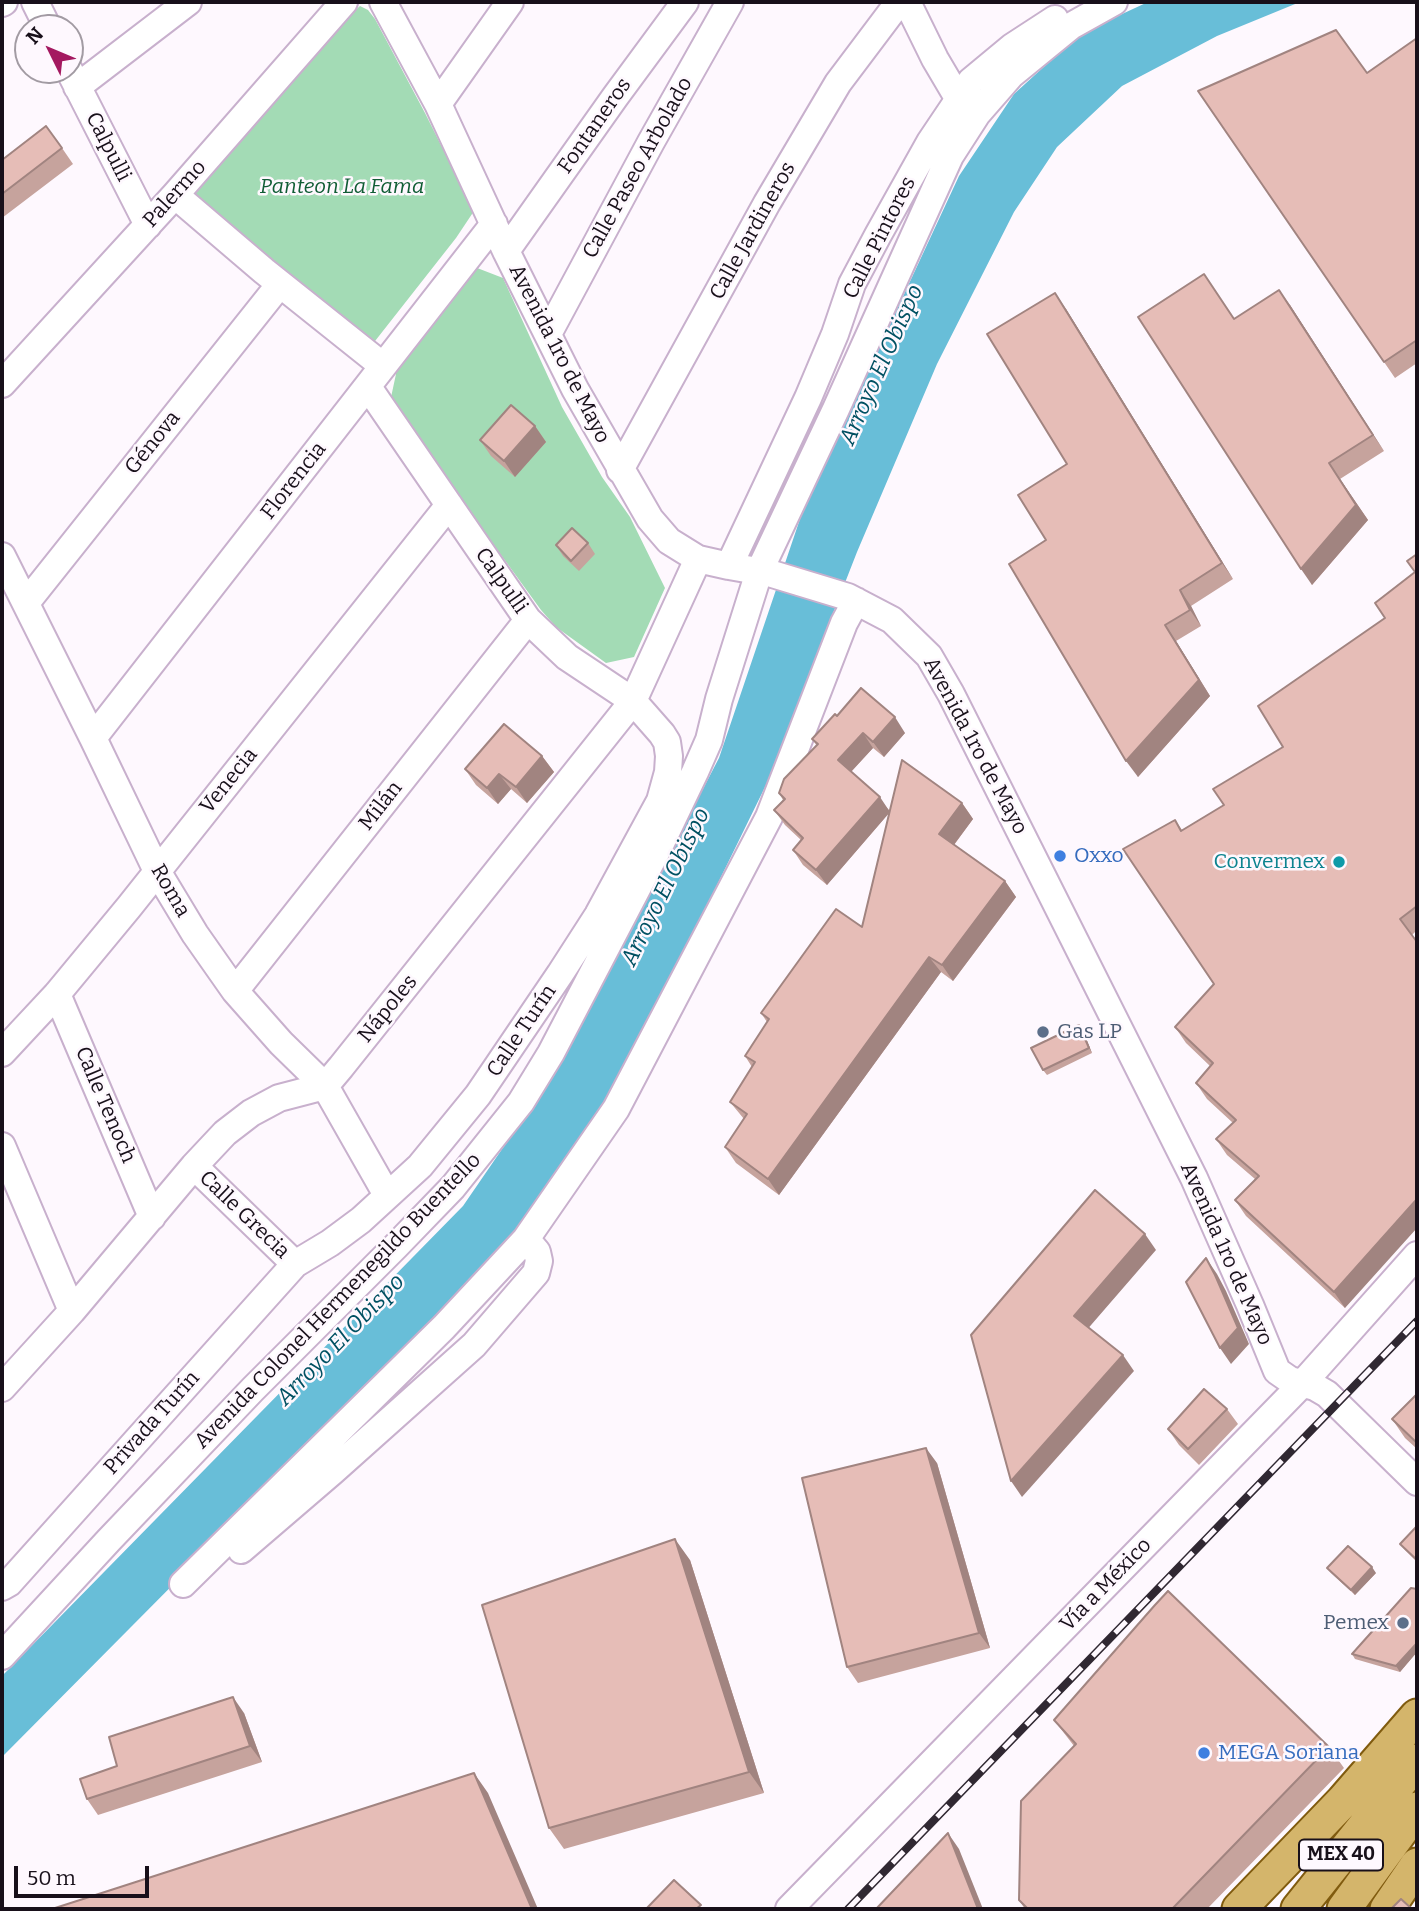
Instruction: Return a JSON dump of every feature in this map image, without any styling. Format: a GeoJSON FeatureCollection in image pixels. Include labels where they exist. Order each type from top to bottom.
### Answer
{"type":"FeatureCollection","features":[{"type":"Feature","properties":{"kind":"main road"},"geometry":{"type":"LineString","coordinates":[[1239,1909],[1303,1844],[1417,1716]]}},
{"type":"Feature","properties":{"kind":"main road","name":"MEX 40"},"geometry":{"type":"LineString","coordinates":[[1344,1909],[1404,1809],[1417,1761]]}},
{"type":"Feature","properties":{"kind":"main road","name":"MEX 40"},"geometry":{"type":"LineString","coordinates":[[1297,1909],[1404,1809]]}},
{"type":"Feature","properties":{"kind":"main road"},"geometry":{"type":"LineString","coordinates":[[1264,1909],[1303,1844]]}},
{"type":"Feature","properties":{"kind":"main road"},"geometry":{"type":"LineString","coordinates":[[1297,1909],[1289,1889],[1290,1876],[1303,1844]]}},
{"type":"Feature","properties":{"kind":"main road"},"geometry":{"type":"LineString","coordinates":[[1389,1905],[1417,1865]]}},
{"type":"Feature","properties":{"kind":"street"},"geometry":{"type":"LineString","coordinates":[[84,71],[188,2]]}},
{"type":"Feature","properties":{"kind":"street","name":"Palermo"},"geometry":{"type":"LineString","coordinates":[[2,383],[175,195],[344,2]]}},
{"type":"Feature","properties":{"kind":"street","name":"Avenida 1ro de Mayo"},"geometry":{"type":"LineString","coordinates":[[383,2],[438,104],[506,251],[575,389],[650,519],[669,541],[698,559],[764,573],[852,599],[892,621],[929,656],[951,694],[1194,1178],[1277,1371],[1290,1380],[1315,1387],[1327,1394],[1417,1482]]}},
{"type":"Feature","properties":{"kind":"street"},"geometry":{"type":"LineString","coordinates":[[438,104],[510,2]]}},
{"type":"Feature","properties":{"kind":"street","name":"Fontaneros"},"geometry":{"type":"LineString","coordinates":[[506,251],[685,2]]}},
{"type":"Feature","properties":{"kind":"street","name":"Calle Paseo Arbolado"},"geometry":{"type":"LineString","coordinates":[[548,334],[730,2]]}},
{"type":"Feature","properties":{"kind":"street","name":"Calle Jardineros"},"geometry":{"type":"LineString","coordinates":[[620,470],[767,203],[838,83],[899,2]]}},
{"type":"Feature","properties":{"kind":"street"},"geometry":{"type":"LineString","coordinates":[[907,2],[935,60],[958,98]]}},
{"type":"Feature","properties":{"kind":"street","name":"Calle Pintores"},"geometry":{"type":"LineString","coordinates":[[729,566],[808,398],[835,334],[852,284],[930,142],[971,81],[1003,54],[1084,2]]}},
{"type":"Feature","properties":{"kind":"street","name":"Avenida Colonel Hermenegildo Buentello"},"geometry":{"type":"LineString","coordinates":[[2,1656],[253,1389],[453,1187],[521,1102],[551,1053],[695,772],[709,740],[719,699],[764,573],[950,156],[977,114],[1011,75],[1071,26],[1114,2]]}},
{"type":"Feature","properties":{"kind":"street","name":"Calpulli"},"geometry":{"type":"LineString","coordinates":[[76,84],[148,225]]}},
{"type":"Feature","properties":{"kind":"street","name":"Calpulli"},"geometry":{"type":"LineString","coordinates":[[175,195],[281,284],[375,377],[449,505],[528,621],[567,657],[633,701],[656,725],[667,742]]}},
{"type":"Feature","properties":{"kind":"street","name":"Florencia"},"geometry":{"type":"LineString","coordinates":[[93,737],[494,224]]}},
{"type":"Feature","properties":{"kind":"street","name":"Génova"},"geometry":{"type":"LineString","coordinates":[[26,603],[281,284]]}},
{"type":"Feature","properties":{"kind":"street","name":"Venecia"},"geometry":{"type":"LineString","coordinates":[[2,1053],[57,993],[157,871],[449,505]]}},
{"type":"Feature","properties":{"kind":"street","name":"Roma"},"geometry":{"type":"LineString","coordinates":[[2,556],[157,871],[195,934],[235,991],[281,1043],[325,1086],[387,1195]]}},
{"type":"Feature","properties":{"kind":"street","name":"Nápoles"},"geometry":{"type":"LineString","coordinates":[[325,1086],[633,701],[698,559]]}},
{"type":"Feature","properties":{"kind":"street"},"geometry":{"type":"LineString","coordinates":[[183,1584],[444,1326],[526,1239],[616,1109],[769,817],[852,599]]}},
{"type":"Feature","properties":{"kind":"street","name":"Milán"},"geometry":{"type":"LineString","coordinates":[[235,991],[528,621]]}},
{"type":"Feature","properties":{"kind":"street","name":"Calle Turín"},"geometry":{"type":"LineString","coordinates":[[295,1264],[361,1220],[420,1166],[478,1095],[598,915],[660,801],[668,772],[667,742]]}},
{"type":"Feature","properties":{"kind":"street","name":"Calle Tenoch"},"geometry":{"type":"LineString","coordinates":[[57,993],[152,1217]]}},
{"type":"Feature","properties":{"kind":"street"},"geometry":{"type":"LineString","coordinates":[[2,1388],[225,1133],[251,1113],[279,1098],[325,1086]]}},
{"type":"Feature","properties":{"kind":"street"},"geometry":{"type":"LineString","coordinates":[[2,1146],[72,1311]]}},
{"type":"Feature","properties":{"kind":"street","name":"Calle Grecia"},"geometry":{"type":"LineString","coordinates":[[194,1166],[295,1264]]}},
{"type":"Feature","properties":{"kind":"street"},"geometry":{"type":"LineString","coordinates":[[241,1550],[474,1345],[536,1273],[539,1261],[537,1252],[526,1239]]}},
{"type":"Feature","properties":{"kind":"street","name":"Vía a México"},"geometry":{"type":"LineString","coordinates":[[789,1909],[1302,1384],[1417,1255]]}},
{"type":"Feature","properties":{"kind":"street","name":"Privada Turín"},"geometry":{"type":"LineString","coordinates":[[5,1585],[295,1264]]}},
{"type":"Feature","properties":{"kind":"green space","name":"Panteon La Fama"},"geometry":{"type":"Polygon","coordinates":[[[360,6],[368,10],[375,19],[474,211],[368,350],[187,198],[344,20],[360,6]]]}},
{"type":"Feature","properties":{"kind":"green space"},"geometry":{"type":"Polygon","coordinates":[[[472,266],[503,278],[562,407],[602,477],[630,517],[665,588],[634,657],[606,663],[556,627],[390,402],[396,374],[393,367],[472,266]]]}},
{"type":"Feature","properties":{"kind":"water","name":"Arroyo El Obispo"},"geometry":{"type":"Polygon","coordinates":[[[1148,2],[1300,2],[1217,36],[1122,86],[1057,147],[1014,212],[937,364],[857,552],[766,785],[611,1102],[508,1247],[2,1757],[2,1676],[463,1206],[557,1069],[719,758],[801,516],[959,176],[1014,94],[1081,33],[1148,2]]]}},
{"type":"Feature","properties":{"kind":"building"},"geometry":{"type":"Polygon","coordinates":[[[1336,30],[1367,73],[1417,38],[1417,340],[1384,362],[1198,91],[1336,30]]]}},
{"type":"Feature","properties":{"kind":"building"},"geometry":{"type":"Polygon","coordinates":[[[46,126],[62,148],[2,194],[2,160],[46,126]]]}},
{"type":"Feature","properties":{"kind":"building"},"geometry":{"type":"Polygon","coordinates":[[[1204,274],[1234,319],[1279,290],[1373,435],[1329,463],[1356,505],[1301,569],[1138,317],[1204,274]]]}},
{"type":"Feature","properties":{"kind":"building"},"geometry":{"type":"Polygon","coordinates":[[[1055,293],[1222,563],[1180,590],[1190,610],[1165,625],[1199,680],[1126,761],[1009,564],[1046,540],[1018,495],[1067,464],[987,334],[1055,293]]]}},
{"type":"Feature","properties":{"kind":"building"},"geometry":{"type":"Polygon","coordinates":[[[511,405],[535,426],[504,461],[480,440],[511,405]]]}},
{"type":"Feature","properties":{"kind":"building"},"geometry":{"type":"Polygon","coordinates":[[[572,528],[588,543],[571,561],[556,545],[572,528]]]}},
{"type":"Feature","properties":{"kind":"building"},"geometry":{"type":"Polygon","coordinates":[[[1417,554],[1417,906],[1400,919],[1417,942],[1417,1199],[1334,1292],[1235,1200],[1259,1176],[1216,1139],[1236,1120],[1196,1083],[1213,1063],[1175,1027],[1214,984],[1123,849],[1175,820],[1181,831],[1224,805],[1213,789],[1283,747],[1258,706],[1385,618],[1375,603],[1415,572],[1407,561],[1417,554]]]}},
{"type":"Feature","properties":{"kind":"building"},"geometry":{"type":"Polygon","coordinates":[[[861,688],[895,717],[873,742],[863,733],[838,760],[880,797],[816,870],[793,850],[803,838],[774,810],[785,799],[779,793],[784,779],[818,744],[812,739],[861,688]]]}},
{"type":"Feature","properties":{"kind":"building"},"geometry":{"type":"Polygon","coordinates":[[[504,724],[542,756],[516,787],[499,774],[487,788],[465,769],[504,724]]]}},
{"type":"Feature","properties":{"kind":"building"},"geometry":{"type":"Polygon","coordinates":[[[902,760],[962,803],[939,834],[1005,881],[942,965],[929,957],[768,1179],[725,1147],[747,1114],[730,1102],[755,1062],[745,1056],[769,1019],[761,1013],[836,909],[862,927],[902,760]]]}},
{"type":"Feature","properties":{"kind":"building"},"geometry":{"type":"Polygon","coordinates":[[[1079,1025],[1089,1048],[1043,1070],[1031,1048],[1079,1025]]]}},
{"type":"Feature","properties":{"kind":"building"},"geometry":{"type":"Polygon","coordinates":[[[1095,1190],[1145,1234],[1074,1316],[1123,1355],[1011,1481],[971,1335],[1095,1190]]]}},
{"type":"Feature","properties":{"kind":"building"},"geometry":{"type":"Polygon","coordinates":[[[1206,1258],[1238,1328],[1220,1348],[1186,1282],[1206,1258]]]}},
{"type":"Feature","properties":{"kind":"building"},"geometry":{"type":"Polygon","coordinates":[[[1204,1389],[1227,1409],[1188,1449],[1168,1429],[1204,1389]]]}},
{"type":"Feature","properties":{"kind":"building"},"geometry":{"type":"Polygon","coordinates":[[[1417,1394],[1417,1443],[1392,1419],[1417,1394]]]}},
{"type":"Feature","properties":{"kind":"building"},"geometry":{"type":"Polygon","coordinates":[[[926,1448],[979,1633],[847,1667],[802,1478],[926,1448]]]}},
{"type":"Feature","properties":{"kind":"building"},"geometry":{"type":"Polygon","coordinates":[[[1417,1526],[1417,1560],[1400,1544],[1417,1526]]]}},
{"type":"Feature","properties":{"kind":"building"},"geometry":{"type":"Polygon","coordinates":[[[675,1539],[749,1772],[549,1828],[482,1605],[675,1539]]]}},
{"type":"Feature","properties":{"kind":"building"},"geometry":{"type":"Polygon","coordinates":[[[1348,1546],[1372,1567],[1351,1590],[1327,1568],[1348,1546]]]}},
{"type":"Feature","properties":{"kind":"building","name":"Pemex"},"geometry":{"type":"Polygon","coordinates":[[[1411,1588],[1417,1589],[1417,1643],[1396,1666],[1352,1654],[1411,1588]]]}},
{"type":"Feature","properties":{"kind":"building","name":"MEGA Soriana"},"geometry":{"type":"Polygon","coordinates":[[[1168,1591],[1329,1747],[1172,1909],[1028,1909],[1019,1900],[1021,1801],[1076,1744],[1054,1720],[1168,1591]]]}},
{"type":"Feature","properties":{"kind":"building"},"geometry":{"type":"Polygon","coordinates":[[[233,1697],[250,1746],[87,1799],[80,1779],[117,1766],[109,1737],[233,1697]]]}},
{"type":"Feature","properties":{"kind":"building"},"geometry":{"type":"Polygon","coordinates":[[[474,1773],[532,1909],[52,1909],[474,1773]]]}},
{"type":"Feature","properties":{"kind":"building"},"geometry":{"type":"Polygon","coordinates":[[[948,1833],[978,1909],[876,1909],[948,1833]]]}},
{"type":"Feature","properties":{"kind":"building"},"geometry":{"type":"Polygon","coordinates":[[[674,1880],[701,1905],[696,1909],[646,1909],[674,1880]]]}},
{"type":"Feature","properties":{"kind":"building"},"geometry":{"type":"Polygon","coordinates":[[[1401,1899],[1412,1909],[1391,1909],[1401,1899]]]}},
{"type":"Feature","properties":{"kind":"railway"},"geometry":{"type":"LineString","coordinates":[[848,1909],[1417,1321]]}},
{"type":"Feature","properties":{"kind":"place","name":"Oxxo"},"geometry":{"type":"Point","coordinates":[1060,856]}},
{"type":"Feature","properties":{"kind":"place","name":"Convermex"},"geometry":{"type":"Point","coordinates":[1339,862]}},
{"type":"Feature","properties":{"kind":"place","name":"Gas LP"},"geometry":{"type":"Point","coordinates":[1043,1032]}},
{"type":"Feature","properties":{"kind":"place","name":"Pemex"},"geometry":{"type":"Point","coordinates":[1403,1623]}},
{"type":"Feature","properties":{"kind":"place","name":"MEGA Soriana"},"geometry":{"type":"Point","coordinates":[1204,1753]}}]}
